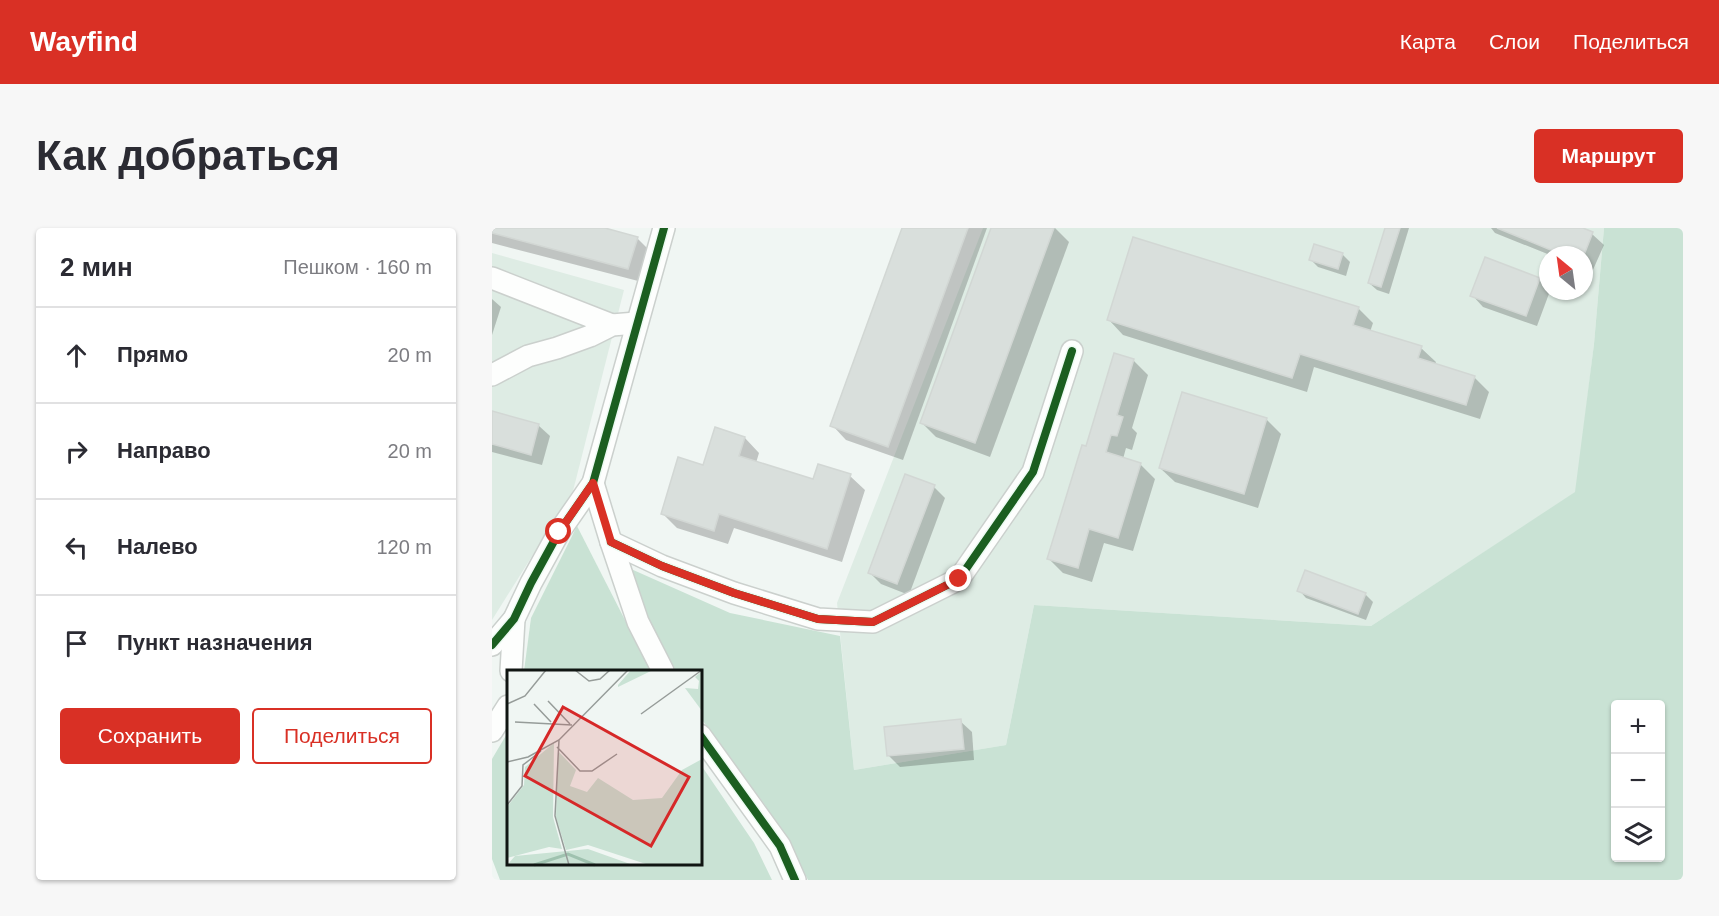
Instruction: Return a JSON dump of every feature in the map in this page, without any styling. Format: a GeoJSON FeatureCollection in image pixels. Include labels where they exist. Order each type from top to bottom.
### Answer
{"type":"FeatureCollection","features":[{"type":"Feature","properties":{"kind":"street"},"geometry":{"type":"LineString","coordinates":[[492,645],[514,620],[559,532],[593,483],[664,228]]}},
{"type":"Feature","properties":{"kind":"street"},"geometry":{"type":"LineString","coordinates":[[492,278],[612,325]]}},
{"type":"Feature","properties":{"kind":"street"},"geometry":{"type":"LineString","coordinates":[[492,375],[528,356],[579,340],[612,325],[636,323]]}},
{"type":"Feature","properties":{"kind":"street"},"geometry":{"type":"LineString","coordinates":[[611,542],[672,570],[807,616],[818,619],[873,622],[959,579],[1033,472],[1072,351]]}},
{"type":"Feature","properties":{"kind":"street"},"geometry":{"type":"LineString","coordinates":[[593,483],[638,622],[662,670]]}},
{"type":"Feature","properties":{"kind":"street"},"geometry":{"type":"LineString","coordinates":[[511,670],[514,620]]}},
{"type":"Feature","properties":{"kind":"street"},"geometry":{"type":"LineString","coordinates":[[492,731],[507,708]]}},
{"type":"Feature","properties":{"kind":"street"},"geometry":{"type":"LineString","coordinates":[[702,738],[780,846],[795,880]]}},
{"type":"Feature","properties":{"kind":"shaded area"},"geometry":{"type":"Polygon","coordinates":[[[983,228],[1604,228],[1594,344],[1576,492],[1371,626],[1034,605],[1006,745],[854,770],[837,603],[983,228]]]}},
{"type":"Feature","properties":{"kind":"shaded area"},"geometry":{"type":"Polygon","coordinates":[[[492,253],[624,290],[573,491],[492,620],[492,253]]]}},
{"type":"Feature","properties":{"kind":"green space"},"geometry":{"type":"Polygon","coordinates":[[[1604,228],[1683,228],[1683,880],[808,880],[765,805],[702,720],[702,670],[675,670],[648,620],[631,569],[730,613],[840,636],[854,770],[1006,745],[1034,605],[1371,626],[1575,492],[1594,344],[1604,228]]]}},
{"type":"Feature","properties":{"kind":"green space"},"geometry":{"type":"Polygon","coordinates":[[[577,526],[650,670],[524,670],[531,618],[577,526]]]}},
{"type":"Feature","properties":{"kind":"green space"},"geometry":{"type":"Polygon","coordinates":[[[507,734],[507,865],[702,865],[702,766],[754,843],[772,880],[500,880],[492,859],[492,759],[507,734]]]}},
{"type":"Feature","properties":{"kind":"building"},"geometry":{"type":"Polygon","coordinates":[[[492,228],[605,228],[638,237],[628,269],[492,233],[492,228]]]}},
{"type":"Feature","properties":{"kind":"building"},"geometry":{"type":"Polygon","coordinates":[[[902,228],[968,228],[888,447],[830,426],[902,228]]]}},
{"type":"Feature","properties":{"kind":"building"},"geometry":{"type":"Polygon","coordinates":[[[991,228],[1054,228],[975,443],[920,423],[991,228]]]}},
{"type":"Feature","properties":{"kind":"building"},"geometry":{"type":"Polygon","coordinates":[[[1385,228],[1400,228],[1381,287],[1368,283],[1385,228]]]}},
{"type":"Feature","properties":{"kind":"building"},"geometry":{"type":"Polygon","coordinates":[[[1497,228],[1583,228],[1593,232],[1588,246],[1541,246],[1497,228]]]}},
{"type":"Feature","properties":{"kind":"building"},"geometry":{"type":"Polygon","coordinates":[[[1133,237],[1359,307],[1353,325],[1422,346],[1418,358],[1475,376],[1466,405],[1300,354],[1292,378],[1107,320],[1133,237]]]}},
{"type":"Feature","properties":{"kind":"building"},"geometry":{"type":"Polygon","coordinates":[[[1314,244],[1343,253],[1338,269],[1309,260],[1314,244]]]}},
{"type":"Feature","properties":{"kind":"building"},"geometry":{"type":"Polygon","coordinates":[[[1485,257],[1539,278],[1526,316],[1470,296],[1485,257]]]}},
{"type":"Feature","properties":{"kind":"building"},"geometry":{"type":"Polygon","coordinates":[[[1114,353],[1134,359],[1117,415],[1123,417],[1117,436],[1111,435],[1106,452],[1141,463],[1118,538],[1089,529],[1078,568],[1047,559],[1082,445],[1086,446],[1114,353]]]}},
{"type":"Feature","properties":{"kind":"building"},"geometry":{"type":"Polygon","coordinates":[[[1182,392],[1267,418],[1244,494],[1159,468],[1182,392]]]}},
{"type":"Feature","properties":{"kind":"building"},"geometry":{"type":"Polygon","coordinates":[[[492,411],[539,424],[531,455],[492,444],[492,411]]]}},
{"type":"Feature","properties":{"kind":"building"},"geometry":{"type":"Polygon","coordinates":[[[715,427],[745,437],[739,456],[813,479],[818,464],[851,474],[827,549],[719,514],[714,531],[661,514],[678,457],[703,465],[715,427]]]}},
{"type":"Feature","properties":{"kind":"building"},"geometry":{"type":"Polygon","coordinates":[[[905,474],[935,485],[897,584],[868,573],[905,474]]]}},
{"type":"Feature","properties":{"kind":"building"},"geometry":{"type":"Polygon","coordinates":[[[1305,570],[1366,593],[1358,614],[1297,591],[1305,570]]]}},
{"type":"Feature","properties":{"kind":"building"},"geometry":{"type":"Polygon","coordinates":[[[961,719],[964,749],[887,756],[884,727],[961,719]]]}},
{"type":"Feature","properties":{"kind":"cycle path"},"geometry":{"type":"LineString","coordinates":[[492,645],[514,619],[559,532],[593,483],[664,228]]}},
{"type":"Feature","properties":{"kind":"cycle path"},"geometry":{"type":"LineString","coordinates":[[611,542],[662,566],[734,593],[818,619],[873,622],[959,579],[1033,472],[1072,351]]}},
{"type":"Feature","properties":{"kind":"cycle path"},"geometry":{"type":"LineString","coordinates":[[702,738],[780,846],[795,880]]}},
{"type":"Feature","properties":{"kind":"route"},"geometry":{"type":"LineString","coordinates":[[559,532],[593,483],[611,542],[662,566],[734,593],[818,619],[873,622],[959,579]]}}]}
